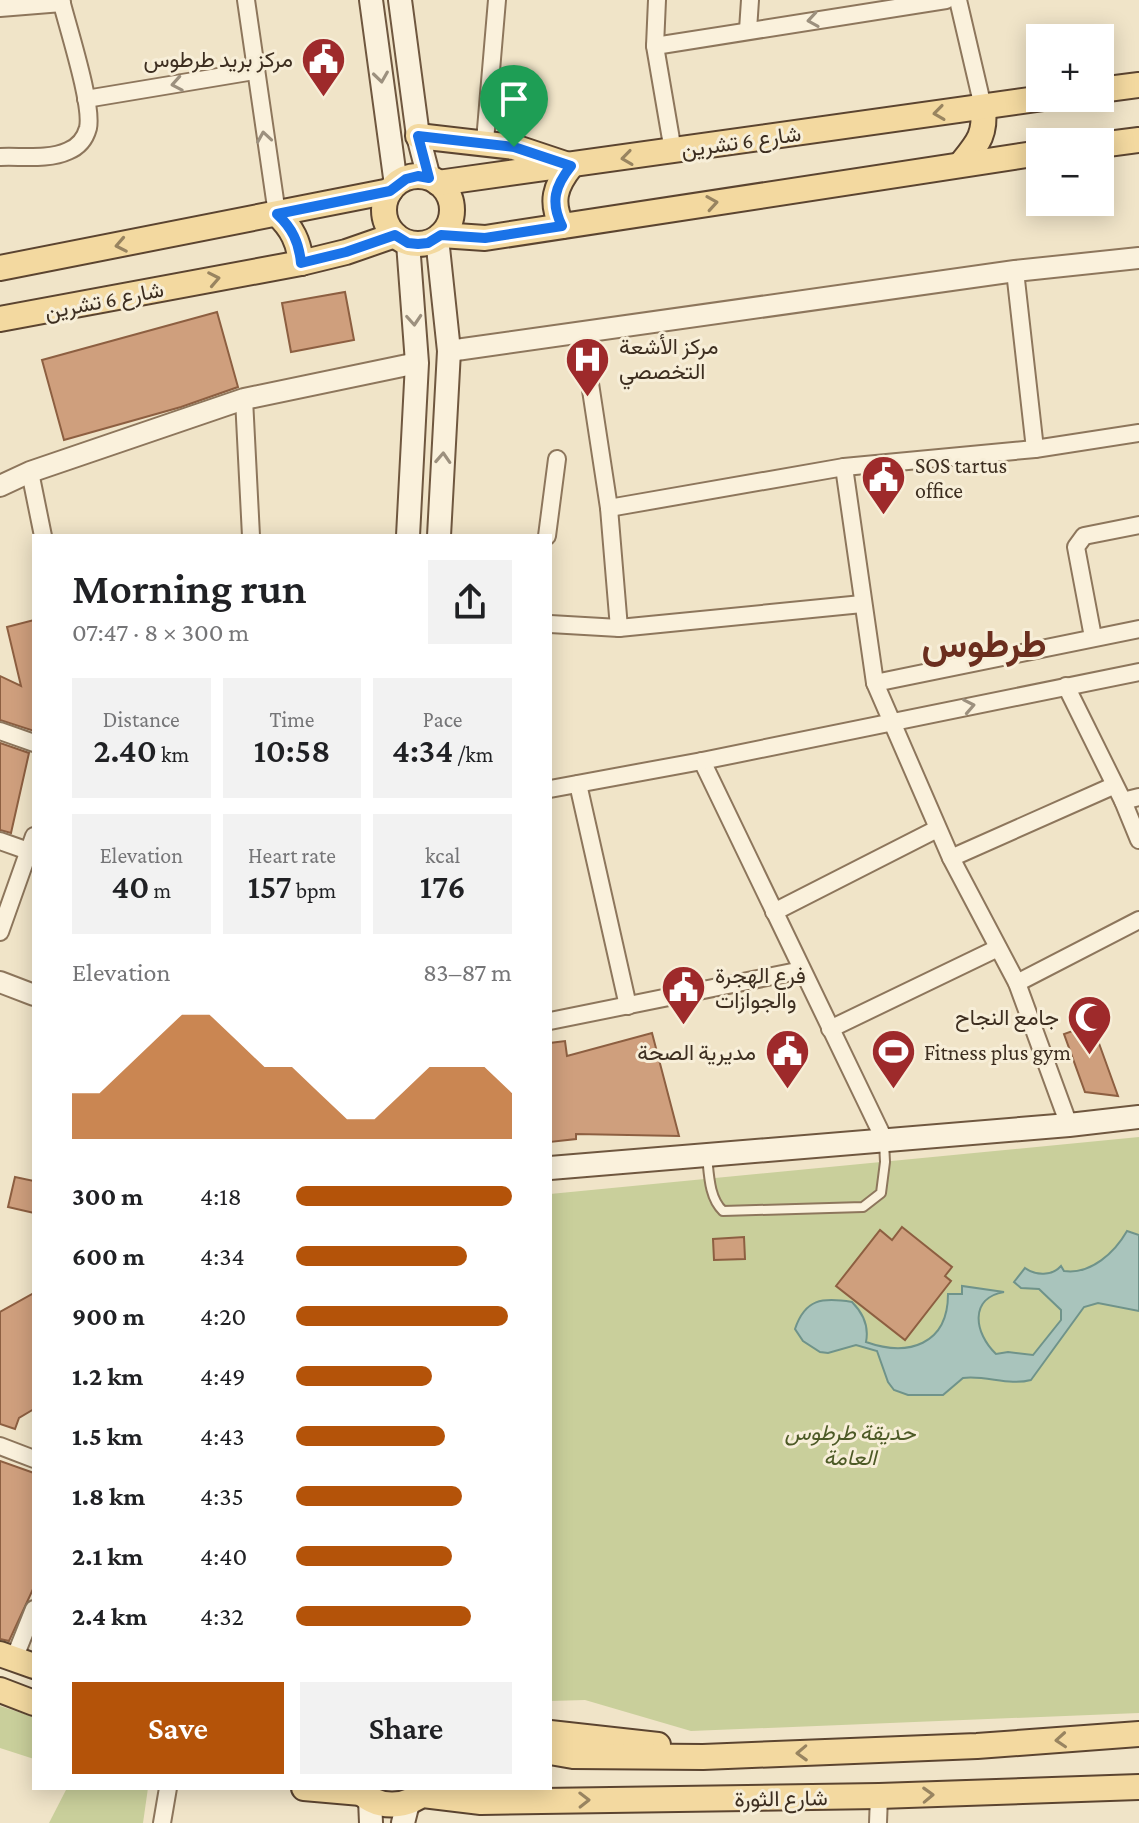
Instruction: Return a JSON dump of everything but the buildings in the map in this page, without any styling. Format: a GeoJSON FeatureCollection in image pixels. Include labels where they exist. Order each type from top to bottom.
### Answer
{"type":"FeatureCollection","features":[{"type":"Feature","properties":{"kind":"main road"},"geometry":{"type":"LineString","coordinates":[[371,0],[393,188],[385,202],[384,214],[388,226],[402,239],[428,243],[447,227],[452,208],[450,199],[434,181],[418,136],[400,0]]}},
{"type":"Feature","properties":{"kind":"main road"},"geometry":{"type":"LineString","coordinates":[[1114,88],[1139,85]]}},
{"type":"Feature","properties":{"kind":"main road","name":"شارع 6 تشرين"},"geometry":{"type":"LineString","coordinates":[[434,181],[571,166],[1026,101]]}},
{"type":"Feature","properties":{"kind":"main road"},"geometry":{"type":"LineString","coordinates":[[961,164],[981,138],[984,129],[983,107]]}},
{"type":"Feature","properties":{"kind":"main road"},"geometry":{"type":"LineString","coordinates":[[418,136],[485,141],[536,153],[571,166],[560,180],[554,197],[562,226]]}},
{"type":"Feature","properties":{"kind":"main road"},"geometry":{"type":"LineString","coordinates":[[1114,143],[1139,140]]}},
{"type":"Feature","properties":{"kind":"main road"},"geometry":{"type":"LineString","coordinates":[[439,236],[485,238],[1026,155]]}},
{"type":"Feature","properties":{"kind":"main road"},"geometry":{"type":"LineString","coordinates":[[0,268],[277,214],[393,188],[406,179],[418,176],[434,181]]}},
{"type":"Feature","properties":{"kind":"main road"},"geometry":{"type":"LineString","coordinates":[[277,214],[292,230],[301,263]]}},
{"type":"Feature","properties":{"kind":"main road"},"geometry":{"type":"LineString","coordinates":[[439,236],[449,351],[439,534]]}},
{"type":"Feature","properties":{"kind":"main road"},"geometry":{"type":"LineString","coordinates":[[402,239],[417,363],[408,534]]}},
{"type":"Feature","properties":{"kind":"main road","name":"شارع 6 تشرين"},"geometry":{"type":"LineString","coordinates":[[0,319],[301,263],[402,239]]}},
{"type":"Feature","properties":{"kind":"main road"},"geometry":{"type":"LineString","coordinates":[[552,1168],[1139,1117]]}},
{"type":"Feature","properties":{"kind":"main road"},"geometry":{"type":"LineString","coordinates":[[0,1690],[32,1702]]}},
{"type":"Feature","properties":{"kind":"main road"},"geometry":{"type":"LineString","coordinates":[[552,1733],[617,1738],[674,1747],[703,1757]]}},
{"type":"Feature","properties":{"kind":"main road","name":"شارع الثورة"},"geometry":{"type":"LineString","coordinates":[[552,1752],[573,1756],[703,1757],[977,1746],[1139,1734]]}},
{"type":"Feature","properties":{"kind":"main road","name":"شارع الثورة"},"geometry":{"type":"LineString","coordinates":[[365,1801],[396,1805],[416,1802],[879,1796],[1139,1787]]}},
{"type":"Feature","properties":{"kind":"main road"},"geometry":{"type":"LineString","coordinates":[[313,1790],[365,1801]]}},
{"type":"Feature","properties":{"kind":"street"},"geometry":{"type":"LineString","coordinates":[[246,0],[277,214]]}},
{"type":"Feature","properties":{"kind":"street"},"geometry":{"type":"LineString","coordinates":[[485,141],[497,0]]}},
{"type":"Feature","properties":{"kind":"street"},"geometry":{"type":"LineString","coordinates":[[657,0],[655,46],[673,151]]}},
{"type":"Feature","properties":{"kind":"street"},"geometry":{"type":"LineString","coordinates":[[748,30],[750,0]]}},
{"type":"Feature","properties":{"kind":"street"},"geometry":{"type":"LineString","coordinates":[[655,46],[946,0]]}},
{"type":"Feature","properties":{"kind":"street"},"geometry":{"type":"LineString","coordinates":[[958,0],[983,107]]}},
{"type":"Feature","properties":{"kind":"street"},"geometry":{"type":"LineString","coordinates":[[0,8],[62,1],[86,99],[88,130],[72,150],[61,154],[0,157]]}},
{"type":"Feature","properties":{"kind":"street"},"geometry":{"type":"LineString","coordinates":[[86,99],[254,71]]}},
{"type":"Feature","properties":{"kind":"street"},"geometry":{"type":"LineString","coordinates":[[449,351],[1015,271],[1139,258]]}},
{"type":"Feature","properties":{"kind":"street"},"geometry":{"type":"LineString","coordinates":[[1015,271],[1035,449]]}},
{"type":"Feature","properties":{"kind":"street"},"geometry":{"type":"LineString","coordinates":[[582,331],[609,508],[619,628]]}},
{"type":"Feature","properties":{"kind":"street"},"geometry":{"type":"LineString","coordinates":[[0,486],[30,472],[244,399],[417,363]]}},
{"type":"Feature","properties":{"kind":"street"},"geometry":{"type":"LineString","coordinates":[[244,399],[251,534]]}},
{"type":"Feature","properties":{"kind":"street"},"geometry":{"type":"LineString","coordinates":[[609,508],[844,467],[1035,449],[1139,433]]}},
{"type":"Feature","properties":{"kind":"street"},"geometry":{"type":"LineString","coordinates":[[547,534],[557,459]]}},
{"type":"Feature","properties":{"kind":"street"},"geometry":{"type":"LineString","coordinates":[[844,467],[875,683],[937,829],[1017,983],[1069,1125]]}},
{"type":"Feature","properties":{"kind":"street"},"geometry":{"type":"LineString","coordinates":[[30,472],[43,534]]}},
{"type":"Feature","properties":{"kind":"street"},"geometry":{"type":"LineString","coordinates":[[1093,637],[1076,547],[1084,536],[1139,525]]}},
{"type":"Feature","properties":{"kind":"street"},"geometry":{"type":"LineString","coordinates":[[552,624],[619,628],[862,604]]}},
{"type":"Feature","properties":{"kind":"street"},"geometry":{"type":"LineString","coordinates":[[875,683],[1139,629]]}},
{"type":"Feature","properties":{"kind":"street"},"geometry":{"type":"LineString","coordinates":[[552,789],[1139,672]]}},
{"type":"Feature","properties":{"kind":"street"},"geometry":{"type":"LineString","coordinates":[[1066,686],[1113,786],[1131,799],[1139,840]]}},
{"type":"Feature","properties":{"kind":"street"},"geometry":{"type":"LineString","coordinates":[[0,731],[32,742]]}},
{"type":"Feature","properties":{"kind":"street"},"geometry":{"type":"LineString","coordinates":[[702,761],[884,1139]]}},
{"type":"Feature","properties":{"kind":"street"},"geometry":{"type":"LineString","coordinates":[[578,784],[628,1006]]}},
{"type":"Feature","properties":{"kind":"street"},"geometry":{"type":"LineString","coordinates":[[951,858],[1113,786]]}},
{"type":"Feature","properties":{"kind":"street"},"geometry":{"type":"LineString","coordinates":[[774,912],[937,829]]}},
{"type":"Feature","properties":{"kind":"street"},"geometry":{"type":"LineString","coordinates":[[0,841],[32,847]]}},
{"type":"Feature","properties":{"kind":"street"},"geometry":{"type":"LineString","coordinates":[[0,932],[32,850]]}},
{"type":"Feature","properties":{"kind":"street"},"geometry":{"type":"LineString","coordinates":[[1017,983],[1139,920]]}},
{"type":"Feature","properties":{"kind":"street"},"geometry":{"type":"LineString","coordinates":[[830,1029],[998,948]]}},
{"type":"Feature","properties":{"kind":"street"},"geometry":{"type":"LineString","coordinates":[[552,1021],[802,970]]}},
{"type":"Feature","properties":{"kind":"street"},"geometry":{"type":"LineString","coordinates":[[0,982],[32,994]]}},
{"type":"Feature","properties":{"kind":"street"},"geometry":{"type":"LineString","coordinates":[[0,1446],[32,1458]]}},
{"type":"Feature","properties":{"kind":"street"},"geometry":{"type":"LineString","coordinates":[[16,1660],[32,1615]]}},
{"type":"Feature","properties":{"kind":"street"},"geometry":{"type":"LineString","coordinates":[[162,1823],[168,1790]]}},
{"type":"Feature","properties":{"kind":"street"},"geometry":{"type":"LineString","coordinates":[[878,1823],[879,1796]]}},
{"type":"Feature","properties":{"kind":"lane"},"geometry":{"type":"LineString","coordinates":[[707,1155],[713,1195],[716,1205],[723,1211],[863,1207],[881,1193],[884,1139]]}},
{"type":"Feature","properties":{"kind":"green space","name":"حديقة طرطوس العامة"},"geometry":{"type":"Polygon","coordinates":[[[1139,1137],[1139,1713],[691,1731],[585,1700],[552,1701],[552,1194],[1139,1137]]]}},
{"type":"Feature","properties":{"kind":"green space"},"geometry":{"type":"Polygon","coordinates":[[[0,1706],[32,1716],[32,1758],[0,1748],[0,1706]]]}},
{"type":"Feature","properties":{"kind":"green space"},"geometry":{"type":"Polygon","coordinates":[[[66,1790],[148,1790],[143,1823],[49,1823],[66,1790]]]}},
{"type":"Feature","properties":{"kind":"water"},"geometry":{"type":"Polygon","coordinates":[[[1127,1231],[1139,1235],[1139,1311],[1098,1303],[1084,1307],[1031,1380],[1014,1382],[963,1378],[943,1395],[908,1395],[894,1390],[888,1382],[877,1351],[856,1345],[828,1353],[820,1352],[803,1341],[795,1329],[804,1311],[816,1302],[852,1302],[864,1320],[866,1342],[897,1348],[910,1347],[933,1336],[946,1311],[948,1294],[962,1294],[962,1286],[1004,1292],[985,1301],[980,1309],[983,1336],[996,1354],[1033,1355],[1061,1320],[1061,1310],[1039,1289],[1021,1288],[1014,1282],[1025,1268],[1044,1274],[1061,1266],[1064,1271],[1074,1271],[1093,1266],[1116,1247],[1127,1231]]]}},
{"type":"Feature","properties":{"kind":"place","name":"مركز بريد طرطوس"},"geometry":{"type":"Point","coordinates":[324,98]}},
{"type":"Feature","properties":{"kind":"place","name":"مركز الأشعة التخصصي"},"geometry":{"type":"Point","coordinates":[588,398]}},
{"type":"Feature","properties":{"kind":"place","name":"SOS tartus office"},"geometry":{"type":"Point","coordinates":[884,517]}},
{"type":"Feature","properties":{"kind":"place","name":"فرع الهجرة والجوازات"},"geometry":{"type":"Point","coordinates":[684,1027]}},
{"type":"Feature","properties":{"kind":"place","name":"جامع النجاح"},"geometry":{"type":"Point","coordinates":[1090,1056]}},
{"type":"Feature","properties":{"kind":"place","name":"مديرية الصحة"},"geometry":{"type":"Point","coordinates":[787,1091]}},
{"type":"Feature","properties":{"kind":"place","name":"Fitness plus gym"},"geometry":{"type":"Point","coordinates":[893,1091]}},
{"type":"Feature","properties":{"kind":"district","name":"طرطوس"},"geometry":{"type":"Point","coordinates":[984,644]}},
{"type":"Feature","properties":{"kind":"route"},"geometry":{"type":"LineString","coordinates":[[418,136],[485,141],[514,147],[571,166],[560,180],[554,197],[557,217],[562,226],[485,238],[441,235],[428,243],[418,244],[408,243],[395,235],[301,263],[292,230],[277,214],[390,191],[406,179],[418,176],[429,178],[418,136]]}}]}
